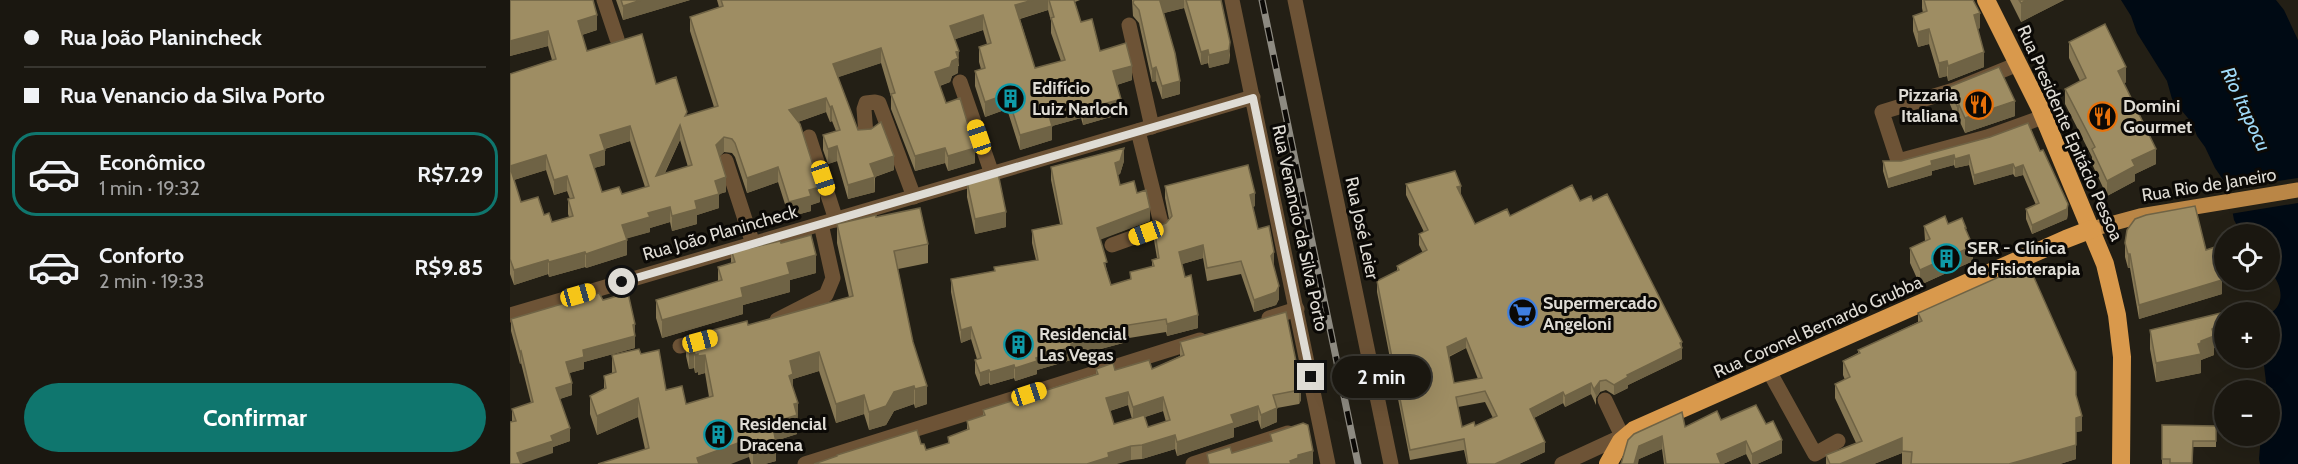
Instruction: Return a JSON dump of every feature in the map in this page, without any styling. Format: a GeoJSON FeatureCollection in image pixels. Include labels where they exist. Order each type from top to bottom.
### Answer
{"type":"FeatureCollection","features":[{"type":"Feature","properties":{"kind":"highway","name":"Rua Presidente Epitácio Pessoa"},"geometry":{"type":"LineString","coordinates":[[1986,0],[2043,117],[2105,264],[2119,332],[2122,386],[2121,464]]}},
{"type":"Feature","properties":{"kind":"highway","name":"Rua Coronel Bernardo Grubba"},"geometry":{"type":"LineString","coordinates":[[1628,433],[2092,229]]}},
{"type":"Feature","properties":{"kind":"highway"},"geometry":{"type":"LineString","coordinates":[[1608,464],[1628,433]]}},
{"type":"Feature","properties":{"kind":"main road","name":"Rua Rio de Janeiro"},"geometry":{"type":"LineString","coordinates":[[2092,229],[2140,216],[2298,190]]}},
{"type":"Feature","properties":{"kind":"street"},"geometry":{"type":"LineString","coordinates":[[604,0],[617,39]]}},
{"type":"Feature","properties":{"kind":"street","name":"Rua Venancio da Silva Porto"},"geometry":{"type":"LineString","coordinates":[[1232,0],[1297,309],[1309,426],[1328,464]]}},
{"type":"Feature","properties":{"kind":"street","name":"Rua José Leier"},"geometry":{"type":"LineString","coordinates":[[1294,0],[1391,464]]}},
{"type":"Feature","properties":{"kind":"street"},"geometry":{"type":"LineString","coordinates":[[1112,245],[1162,227],[1129,25]]}},
{"type":"Feature","properties":{"kind":"street"},"geometry":{"type":"LineString","coordinates":[[2018,64],[1954,90],[1882,112],[1898,161],[1987,137],[2043,117]]}},
{"type":"Feature","properties":{"kind":"street"},"geometry":{"type":"LineString","coordinates":[[960,82],[992,174]]}},
{"type":"Feature","properties":{"kind":"street","name":"Rua João Planincheck"},"geometry":{"type":"LineString","coordinates":[[510,315],[1253,98]]}},
{"type":"Feature","properties":{"kind":"street"},"geometry":{"type":"LineString","coordinates":[[866,135],[864,109],[866,103],[879,103],[914,197]]}},
{"type":"Feature","properties":{"kind":"street"},"geometry":{"type":"LineString","coordinates":[[758,326],[781,320],[826,295],[833,278],[829,222],[809,137]]}},
{"type":"Feature","properties":{"kind":"street"},"geometry":{"type":"LineString","coordinates":[[726,161],[753,244]]}},
{"type":"Feature","properties":{"kind":"street"},"geometry":{"type":"LineString","coordinates":[[1251,324],[1297,309]]}},
{"type":"Feature","properties":{"kind":"street"},"geometry":{"type":"LineString","coordinates":[[805,464],[1217,334]]}},
{"type":"Feature","properties":{"kind":"street"},"geometry":{"type":"LineString","coordinates":[[680,346],[714,337]]}},
{"type":"Feature","properties":{"kind":"street"},"geometry":{"type":"LineString","coordinates":[[1769,371],[1815,454],[1838,441]]}},
{"type":"Feature","properties":{"kind":"street"},"geometry":{"type":"LineString","coordinates":[[1605,400],[1628,433]]}},
{"type":"Feature","properties":{"kind":"street"},"geometry":{"type":"LineString","coordinates":[[1193,464],[1309,426]]}},
{"type":"Feature","properties":{"kind":"street","name":"Rua Coronel Bernardo Grubba"},"geometry":{"type":"LineString","coordinates":[[1562,464],[1628,433]]}},
{"type":"Feature","properties":{"kind":"water","name":"Rio Itapocu"},"geometry":{"type":"Polygon","coordinates":[[[2121,0],[2276,0],[2284,10],[2298,40],[2298,464],[2260,464],[2259,459],[2260,446],[2280,446],[2280,380],[2266,380],[2264,368],[2280,368],[2280,224],[2236,224],[2228,187],[2197,136],[2192,123],[2172,99],[2167,81],[2137,33],[2131,16],[2121,0]]]}},
{"type":"Feature","properties":{"kind":"pier"},"geometry":{"type":"Polygon","coordinates":[[[2298,178],[2298,203],[2230,214],[2225,189],[2298,178]]]}},
{"type":"Feature","properties":{"kind":"building"},"geometry":{"type":"Polygon","coordinates":[[[510,0],[593,0],[597,15],[578,21],[587,51],[642,34],[656,84],[676,77],[687,112],[685,116],[718,106],[690,17],[723,6],[721,0],[1033,0],[1015,5],[1035,68],[1065,60],[1051,18],[1054,17],[1049,0],[1074,0],[1081,22],[1092,19],[1100,51],[1126,43],[1132,66],[1113,71],[1121,99],[1083,110],[1081,103],[1048,112],[1052,126],[1020,135],[1007,94],[985,102],[975,71],[985,68],[979,47],[991,43],[983,15],[950,26],[959,51],[956,52],[958,58],[952,61],[950,67],[935,72],[946,103],[960,98],[975,148],[948,156],[945,148],[915,156],[891,94],[895,93],[881,48],[833,64],[858,130],[871,129],[881,122],[894,156],[870,164],[875,177],[848,185],[837,146],[828,149],[823,135],[840,130],[832,106],[830,107],[826,98],[789,110],[800,124],[820,187],[809,190],[811,196],[789,202],[778,167],[747,178],[735,143],[732,139],[724,137],[716,145],[726,177],[715,181],[719,194],[695,201],[697,209],[672,216],[670,207],[648,213],[650,217],[622,225],[627,240],[586,254],[585,252],[549,262],[548,260],[514,270],[510,259],[510,167],[521,202],[538,197],[544,215],[549,213],[552,222],[573,216],[568,199],[574,198],[567,176],[554,180],[546,155],[510,166],[510,74],[556,59],[548,31],[510,41],[510,0]],[[680,125],[656,176],[692,165],[680,125]],[[630,126],[600,135],[605,150],[590,155],[602,192],[619,187],[622,194],[649,186],[630,126]]]}},
{"type":"Feature","properties":{"kind":"building"},"geometry":{"type":"Polygon","coordinates":[[[621,0],[641,0],[623,6],[621,0]]]}},
{"type":"Feature","properties":{"kind":"building"},"geometry":{"type":"Polygon","coordinates":[[[1134,0],[1164,0],[1160,1],[1175,53],[1180,81],[1162,86],[1156,67],[1152,69],[1139,10],[1133,3],[1134,0]]]}},
{"type":"Feature","properties":{"kind":"building"},"geometry":{"type":"Polygon","coordinates":[[[1186,0],[1221,0],[1230,42],[1229,50],[1209,55],[1208,50],[1201,52],[1186,0]]]}},
{"type":"Feature","properties":{"kind":"building"},"geometry":{"type":"Polygon","coordinates":[[[1924,0],[1973,0],[1980,13],[1974,15],[1984,52],[1948,66],[1947,61],[1939,63],[1929,29],[1918,32],[1913,16],[1927,11],[1924,0]]]}},
{"type":"Feature","properties":{"kind":"building"},"geometry":{"type":"Polygon","coordinates":[[[2105,24],[2126,67],[2118,71],[2156,149],[2132,160],[2135,166],[2107,181],[2092,149],[2095,147],[2065,89],[2086,78],[2069,42],[2105,24]]]}},
{"type":"Feature","properties":{"kind":"building"},"geometry":{"type":"Polygon","coordinates":[[[1999,67],[2015,101],[1965,118],[1949,87],[1999,67]]]}},
{"type":"Feature","properties":{"kind":"building"},"geometry":{"type":"Polygon","coordinates":[[[2028,123],[2068,204],[2067,209],[2032,225],[2026,209],[2039,203],[2023,165],[2015,168],[2013,164],[1974,175],[1969,155],[1955,159],[1954,155],[1931,161],[1932,165],[1888,179],[1883,161],[1901,161],[1990,137],[2028,123]]]}},
{"type":"Feature","properties":{"kind":"building"},"geometry":{"type":"Polygon","coordinates":[[[1124,148],[1120,161],[1115,163],[1120,185],[1134,181],[1137,193],[1146,190],[1150,208],[1097,228],[1111,285],[1131,279],[1130,272],[1154,266],[1152,260],[1159,258],[1154,227],[1166,223],[1172,216],[1165,186],[1248,165],[1255,193],[1250,195],[1258,229],[1269,226],[1274,252],[1271,256],[1279,286],[1276,292],[1254,300],[1241,261],[1207,268],[1203,245],[1179,252],[1185,277],[1191,275],[1198,315],[1167,324],[1166,319],[1122,326],[1123,330],[1071,344],[1071,347],[1036,358],[1037,361],[1015,368],[1014,365],[980,373],[975,360],[981,358],[971,327],[961,330],[951,279],[995,271],[994,267],[1038,260],[1032,230],[1062,224],[1051,167],[1124,148]]]}},
{"type":"Feature","properties":{"kind":"building","name":"Supermercado Angeloni"},"geometry":{"type":"Polygon","coordinates":[[[1455,171],[1461,186],[1457,187],[1475,224],[1507,209],[1510,216],[1572,185],[1580,201],[1591,196],[1593,201],[1607,194],[1682,342],[1680,343],[1682,348],[1627,375],[1628,377],[1614,385],[1606,380],[1600,381],[1595,388],[1596,394],[1591,383],[1565,396],[1563,392],[1530,409],[1545,442],[1495,464],[1468,464],[1464,439],[1410,450],[1377,281],[1399,270],[1397,266],[1427,250],[1419,234],[1428,230],[1406,184],[1455,171]],[[1466,338],[1447,347],[1454,383],[1482,378],[1466,338]],[[1485,391],[1456,397],[1462,427],[1474,422],[1475,426],[1497,416],[1485,391]]]}},
{"type":"Feature","properties":{"kind":"building"},"geometry":{"type":"Polygon","coordinates":[[[998,173],[1006,212],[975,219],[967,182],[998,173]]]}},
{"type":"Feature","properties":{"kind":"building"},"geometry":{"type":"Polygon","coordinates":[[[2195,206],[2206,250],[2214,247],[2214,282],[2139,305],[2130,254],[2128,254],[2125,243],[2127,230],[2135,219],[2195,206]]]}},
{"type":"Feature","properties":{"kind":"building"},"geometry":{"type":"Polygon","coordinates":[[[920,208],[928,244],[894,251],[913,342],[927,386],[915,389],[914,386],[894,392],[886,406],[869,412],[864,395],[836,404],[819,352],[790,361],[793,374],[789,376],[798,403],[794,404],[797,415],[772,423],[776,442],[753,449],[749,439],[697,458],[699,464],[598,464],[649,448],[638,398],[597,416],[590,396],[606,388],[604,376],[616,372],[612,355],[639,349],[641,354],[659,350],[666,390],[682,386],[686,404],[713,396],[705,355],[698,356],[698,354],[695,355],[694,350],[689,351],[686,337],[747,321],[748,325],[853,296],[837,224],[920,208]]]}},
{"type":"Feature","properties":{"kind":"building"},"geometry":{"type":"Polygon","coordinates":[[[1945,216],[1948,224],[1962,218],[1973,246],[1920,270],[1910,248],[1930,239],[1924,226],[1945,216]]]}},
{"type":"Feature","properties":{"kind":"building"},"geometry":{"type":"Polygon","coordinates":[[[811,235],[816,255],[787,263],[790,274],[741,288],[743,297],[662,320],[656,300],[722,280],[718,267],[735,262],[731,249],[749,244],[750,248],[780,241],[781,243],[811,235]]]}},
{"type":"Feature","properties":{"kind":"building"},"geometry":{"type":"Polygon","coordinates":[[[2028,264],[2076,372],[2076,395],[2082,416],[2076,418],[2076,445],[2009,464],[1911,464],[1912,452],[1902,451],[1902,438],[1840,464],[1830,464],[1826,455],[1862,441],[1835,384],[1850,377],[1843,361],[1860,353],[1858,350],[1922,321],[1918,313],[2028,264]]]}},
{"type":"Feature","properties":{"kind":"building"},"geometry":{"type":"Polygon","coordinates":[[[599,293],[603,300],[628,293],[635,324],[633,325],[635,336],[583,350],[584,357],[566,362],[572,383],[556,388],[570,428],[551,436],[553,441],[517,453],[521,464],[510,464],[510,422],[516,421],[512,409],[533,402],[511,319],[599,293]]]}},
{"type":"Feature","properties":{"kind":"building"},"geometry":{"type":"Polygon","coordinates":[[[1286,312],[1301,386],[1299,390],[1273,395],[1277,408],[1261,415],[1258,406],[1231,415],[1234,423],[1177,442],[1175,435],[1131,446],[1108,453],[1109,457],[1087,464],[814,464],[917,430],[921,444],[924,444],[926,450],[949,443],[948,437],[969,429],[967,421],[985,415],[983,410],[1098,374],[1096,369],[1113,363],[1115,370],[1149,360],[1152,369],[1184,355],[1180,342],[1286,312]],[[1128,392],[1106,398],[1114,424],[1144,415],[1148,427],[1170,420],[1163,397],[1133,407],[1128,392]]]}},
{"type":"Feature","properties":{"kind":"building"},"geometry":{"type":"Polygon","coordinates":[[[2214,315],[2214,329],[2212,329],[2214,336],[2198,344],[2201,354],[2156,363],[2150,330],[2214,315]]]}},
{"type":"Feature","properties":{"kind":"building"},"geometry":{"type":"Polygon","coordinates":[[[1756,405],[1766,424],[1773,421],[1782,440],[1752,454],[1746,441],[1717,454],[1721,464],[1666,464],[1662,436],[1639,446],[1634,464],[1621,464],[1628,440],[1634,434],[1682,412],[1685,427],[1717,411],[1721,420],[1756,405]]]}},
{"type":"Feature","properties":{"kind":"building"},"geometry":{"type":"Polygon","coordinates":[[[1303,423],[1308,425],[1313,451],[1298,455],[1298,458],[1290,461],[1291,464],[1209,464],[1207,454],[1230,447],[1232,453],[1272,441],[1270,434],[1303,423]]]}},
{"type":"Feature","properties":{"kind":"building"},"geometry":{"type":"Polygon","coordinates":[[[2162,425],[2214,426],[2214,441],[2193,441],[2192,463],[2170,463],[2170,459],[2162,459],[2162,425]]]}},
{"type":"Feature","properties":{"kind":"railway"},"geometry":{"type":"LineString","coordinates":[[1262,0],[1358,464]]}},
{"type":"Feature","properties":{"kind":"place","name":"Edifício Luiz Narloch"},"geometry":{"type":"Point","coordinates":[1011,98]}},
{"type":"Feature","properties":{"kind":"place","name":"Pizzaria Italiana"},"geometry":{"type":"Point","coordinates":[1979,105]}},
{"type":"Feature","properties":{"kind":"place","name":"Domini Gourmet"},"geometry":{"type":"Point","coordinates":[2102,116]}},
{"type":"Feature","properties":{"kind":"place","name":"SER - Clínica de Fisioterapia"},"geometry":{"type":"Point","coordinates":[1946,258]}},
{"type":"Feature","properties":{"kind":"place","name":"Supermercado Angeloni"},"geometry":{"type":"Point","coordinates":[1522,313]}},
{"type":"Feature","properties":{"kind":"place","name":"Residencial Las Vegas"},"geometry":{"type":"Point","coordinates":[1018,344]}},
{"type":"Feature","properties":{"kind":"place","name":"Residencial Dracena"},"geometry":{"type":"Point","coordinates":[718,434]}},
{"type":"Feature","properties":{"kind":"route"},"geometry":{"type":"LineString","coordinates":[[622,282],[1253,98],[1311,377]]}}]}
